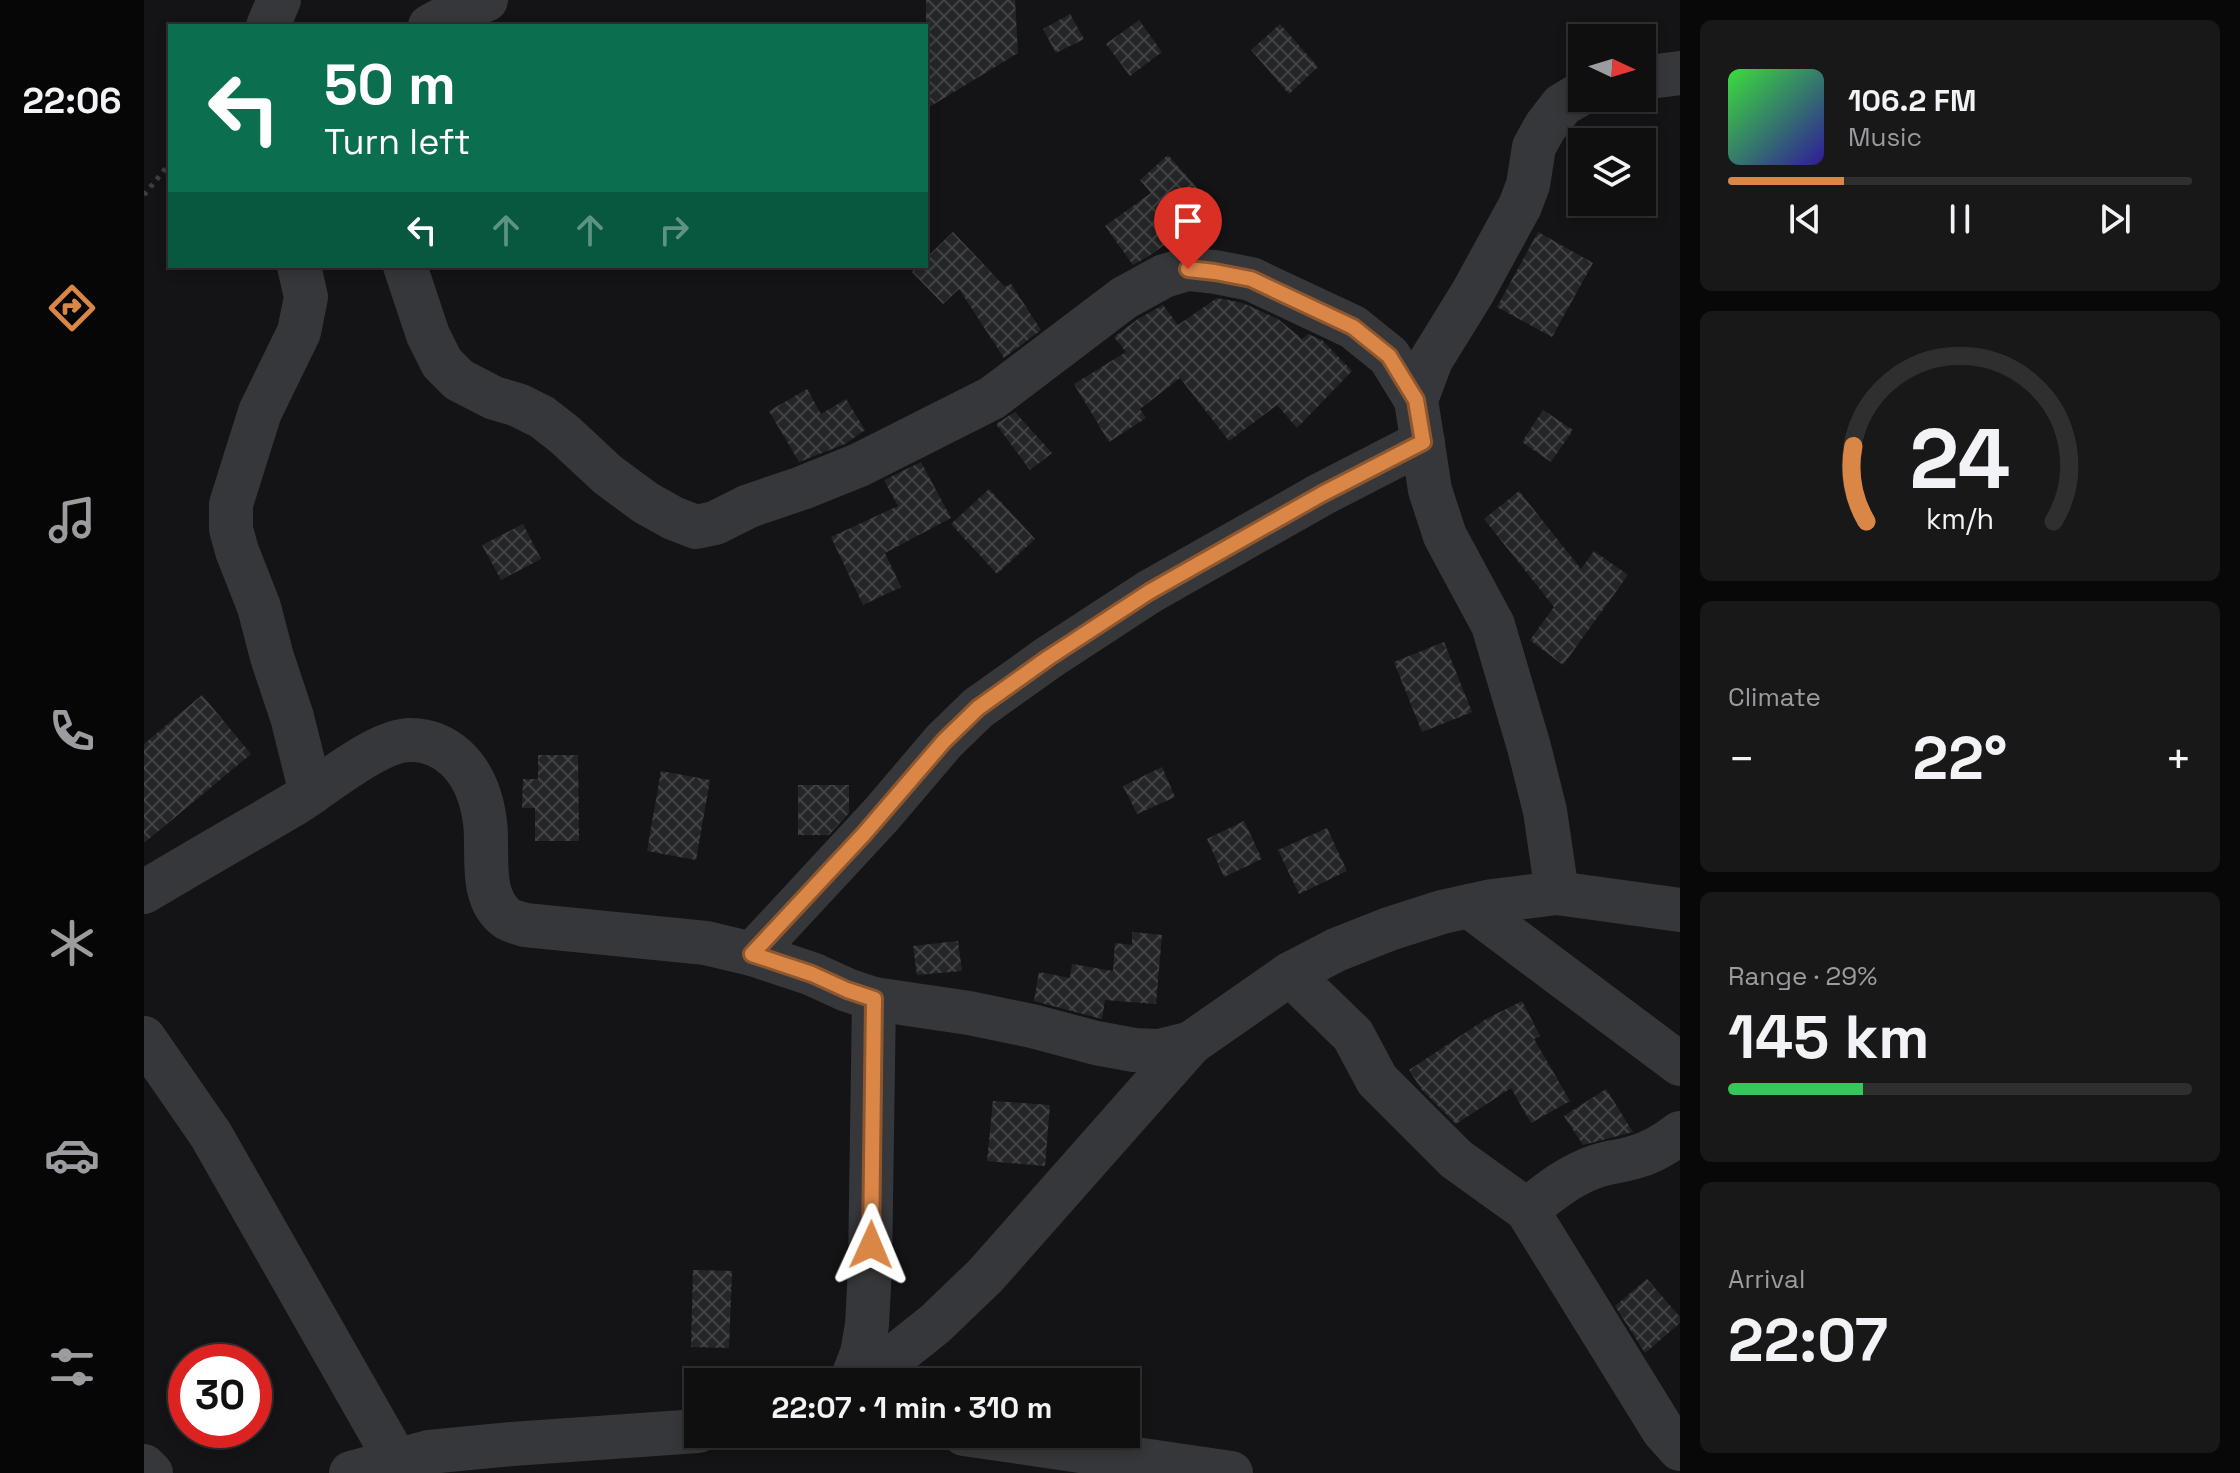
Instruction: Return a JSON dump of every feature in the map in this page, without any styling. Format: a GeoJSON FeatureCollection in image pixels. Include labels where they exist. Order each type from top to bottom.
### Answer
{"type":"FeatureCollection","features":[{"type":"Feature","properties":{"kind":"street"},"geometry":{"type":"LineString","coordinates":[[269,24],[279,0]]}},
{"type":"Feature","properties":{"kind":"street"},"geometry":{"type":"LineString","coordinates":[[434,24],[467,6],[486,0]]}},
{"type":"Feature","properties":{"kind":"street"},"geometry":{"type":"LineString","coordinates":[[1656,76],[1680,73]]}},
{"type":"Feature","properties":{"kind":"street"},"geometry":{"type":"LineString","coordinates":[[1416,400],[1431,360],[1520,206],[1528,185],[1534,147],[1562,105],[1568,101]]}},
{"type":"Feature","properties":{"kind":"street"},"geometry":{"type":"LineString","coordinates":[[299,268],[306,297],[299,332],[260,412],[231,504],[231,529],[259,607],[311,793]]}},
{"type":"Feature","properties":{"kind":"street"},"geometry":{"type":"LineString","coordinates":[[406,268],[428,335],[442,363],[459,380],[542,417],[608,475],[646,503],[696,527],[715,523],[749,506],[859,465],[992,398],[1124,298],[1164,276],[1188,269],[1251,279],[1353,327],[1389,356],[1416,400],[1430,490],[1445,536],[1493,625],[1529,747],[1545,811],[1557,893]]}},
{"type":"Feature","properties":{"kind":"street"},"geometry":{"type":"LineString","coordinates":[[752,954],[840,860],[944,741],[978,708],[1149,592],[1322,494],[1423,442]]}},
{"type":"Feature","properties":{"kind":"street"},"geometry":{"type":"LineString","coordinates":[[144,892],[311,793],[359,760],[389,745],[410,739],[431,743],[448,751],[468,769],[481,800],[486,826],[490,893],[508,919],[525,925],[706,943],[752,954],[874,999],[969,1013],[1134,1050],[1159,1051],[1191,1043]]}},
{"type":"Feature","properties":{"kind":"street"},"geometry":{"type":"LineString","coordinates":[[880,1368],[935,1324],[985,1276],[1191,1043],[1290,974],[1362,939],[1469,906],[1557,893],[1680,910]]}},
{"type":"Feature","properties":{"kind":"street"},"geometry":{"type":"LineString","coordinates":[[1469,906],[1680,1064]]}},
{"type":"Feature","properties":{"kind":"street"},"geometry":{"type":"LineString","coordinates":[[1290,974],[1353,1035],[1377,1080],[1456,1159],[1527,1210],[1663,1430],[1680,1449]]}},
{"type":"Feature","properties":{"kind":"street"},"geometry":{"type":"LineString","coordinates":[[856,1368],[862,1353],[868,1310],[874,999]]}},
{"type":"Feature","properties":{"kind":"street"},"geometry":{"type":"LineString","coordinates":[[144,1038],[211,1135],[396,1460]]}},
{"type":"Feature","properties":{"kind":"street"},"geometry":{"type":"LineString","coordinates":[[1527,1210],[1557,1186],[1581,1173],[1639,1156],[1680,1133]]}},
{"type":"Feature","properties":{"kind":"street"},"geometry":{"type":"LineString","coordinates":[[351,1473],[429,1452],[684,1432]]}},
{"type":"Feature","properties":{"kind":"street"},"geometry":{"type":"LineString","coordinates":[[1060,1448],[1231,1473]]}},
{"type":"Feature","properties":{"kind":"street"},"geometry":{"type":"LineString","coordinates":[[144,1466],[151,1473]]}},
{"type":"Feature","properties":{"kind":"path"},"geometry":{"type":"LineString","coordinates":[[144,195],[168,165]]}},
{"type":"Feature","properties":{"kind":"building"},"geometry":{"type":"Polygon","coordinates":[[[926,0],[1015,0],[1018,53],[928,108],[926,0]]]}},
{"type":"Feature","properties":{"kind":"building"},"geometry":{"type":"Polygon","coordinates":[[[1070,14],[1084,39],[1056,53],[1043,29],[1070,14]]]}},
{"type":"Feature","properties":{"kind":"building"},"geometry":{"type":"Polygon","coordinates":[[[1139,20],[1162,52],[1130,76],[1106,44],[1139,20]]]}},
{"type":"Feature","properties":{"kind":"building"},"geometry":{"type":"Polygon","coordinates":[[[1280,24],[1318,67],[1289,94],[1251,50],[1280,24]]]}},
{"type":"Feature","properties":{"kind":"building"},"geometry":{"type":"Polygon","coordinates":[[[1168,155],[1213,206],[1193,224],[1133,265],[1105,226],[1151,193],[1140,180],[1168,155]]]}},
{"type":"Feature","properties":{"kind":"building"},"geometry":{"type":"Polygon","coordinates":[[[953,232],[1005,287],[1011,284],[1041,330],[1004,358],[959,289],[943,304],[912,272],[916,268],[928,268],[928,256],[953,232]]]}},
{"type":"Feature","properties":{"kind":"building"},"geometry":{"type":"Polygon","coordinates":[[[1538,232],[1593,263],[1552,337],[1497,307],[1538,232]]]}},
{"type":"Feature","properties":{"kind":"building"},"geometry":{"type":"Polygon","coordinates":[[[1217,298],[1243,303],[1278,319],[1302,339],[1308,334],[1322,340],[1352,371],[1297,428],[1277,405],[1229,441],[1180,378],[1140,409],[1146,418],[1109,442],[1074,384],[1126,352],[1114,337],[1138,319],[1163,305],[1178,325],[1217,298]]]}},
{"type":"Feature","properties":{"kind":"building"},"geometry":{"type":"Polygon","coordinates":[[[807,389],[821,414],[846,399],[865,430],[845,444],[799,462],[769,411],[807,389]]]}},
{"type":"Feature","properties":{"kind":"building"},"geometry":{"type":"Polygon","coordinates":[[[1543,410],[1573,430],[1551,462],[1522,442],[1543,410]]]}},
{"type":"Feature","properties":{"kind":"building"},"geometry":{"type":"Polygon","coordinates":[[[1015,412],[1052,453],[1030,470],[996,424],[1015,412]]]}},
{"type":"Feature","properties":{"kind":"building"},"geometry":{"type":"Polygon","coordinates":[[[921,462],[951,518],[885,553],[901,587],[863,605],[831,537],[898,506],[884,480],[921,462]]]}},
{"type":"Feature","properties":{"kind":"building"},"geometry":{"type":"Polygon","coordinates":[[[989,489],[1035,539],[997,574],[951,524],[989,489]]]}},
{"type":"Feature","properties":{"kind":"building"},"geometry":{"type":"Polygon","coordinates":[[[1519,491],[1581,569],[1594,551],[1628,575],[1563,665],[1530,640],[1554,607],[1484,519],[1519,491]]]}},
{"type":"Feature","properties":{"kind":"building"},"geometry":{"type":"Polygon","coordinates":[[[523,524],[541,559],[501,580],[482,545],[523,524]]]}},
{"type":"Feature","properties":{"kind":"building"},"geometry":{"type":"Polygon","coordinates":[[[1444,642],[1472,712],[1422,732],[1394,662],[1444,642]]]}},
{"type":"Feature","properties":{"kind":"building"},"geometry":{"type":"Polygon","coordinates":[[[202,695],[251,754],[144,843],[144,744],[202,695]]]}},
{"type":"Feature","properties":{"kind":"building"},"geometry":{"type":"Polygon","coordinates":[[[538,755],[578,755],[579,841],[535,841],[535,808],[522,808],[523,779],[538,779],[538,755]]]}},
{"type":"Feature","properties":{"kind":"building"},"geometry":{"type":"Polygon","coordinates":[[[1162,767],[1175,797],[1137,814],[1123,786],[1162,767]]]}},
{"type":"Feature","properties":{"kind":"building"},"geometry":{"type":"Polygon","coordinates":[[[661,771],[710,780],[696,860],[647,851],[661,771]]]}},
{"type":"Feature","properties":{"kind":"building"},"geometry":{"type":"Polygon","coordinates":[[[798,785],[849,785],[849,813],[829,835],[798,835],[798,785]]]}},
{"type":"Feature","properties":{"kind":"building"},"geometry":{"type":"Polygon","coordinates":[[[1244,821],[1262,859],[1224,877],[1207,839],[1244,821]]]}},
{"type":"Feature","properties":{"kind":"building"},"geometry":{"type":"Polygon","coordinates":[[[1327,828],[1347,871],[1299,894],[1278,850],[1327,828]]]}},
{"type":"Feature","properties":{"kind":"building"},"geometry":{"type":"Polygon","coordinates":[[[1132,932],[1162,935],[1156,1004],[1105,1000],[1102,1019],[1034,1001],[1039,972],[1070,978],[1072,964],[1113,971],[1115,943],[1132,945],[1132,932]]]}},
{"type":"Feature","properties":{"kind":"building"},"geometry":{"type":"Polygon","coordinates":[[[958,941],[962,971],[917,975],[913,946],[958,941]]]}},
{"type":"Feature","properties":{"kind":"building"},"geometry":{"type":"Polygon","coordinates":[[[1522,1001],[1540,1036],[1534,1039],[1570,1101],[1531,1123],[1511,1088],[1456,1124],[1422,1090],[1409,1070],[1486,1019],[1522,1001]]]}},
{"type":"Feature","properties":{"kind":"building"},"geometry":{"type":"Polygon","coordinates":[[[1606,1089],[1633,1132],[1583,1145],[1564,1116],[1606,1089]]]}},
{"type":"Feature","properties":{"kind":"building"},"geometry":{"type":"Polygon","coordinates":[[[993,1101],[1050,1105],[1045,1166],[987,1161],[993,1101]]]}},
{"type":"Feature","properties":{"kind":"building"},"geometry":{"type":"Polygon","coordinates":[[[693,1270],[732,1271],[729,1348],[691,1347],[693,1270]]]}},
{"type":"Feature","properties":{"kind":"building"},"geometry":{"type":"Polygon","coordinates":[[[1647,1279],[1680,1317],[1680,1323],[1645,1353],[1615,1306],[1647,1279]]]}},
{"type":"Feature","properties":{"kind":"route"},"geometry":{"type":"LineString","coordinates":[[871,1245],[874,999],[752,954],[864,834],[944,741],[978,708],[1149,592],[1322,494],[1423,442],[1416,400],[1389,356],[1353,327],[1251,279],[1188,269]]}}]}
